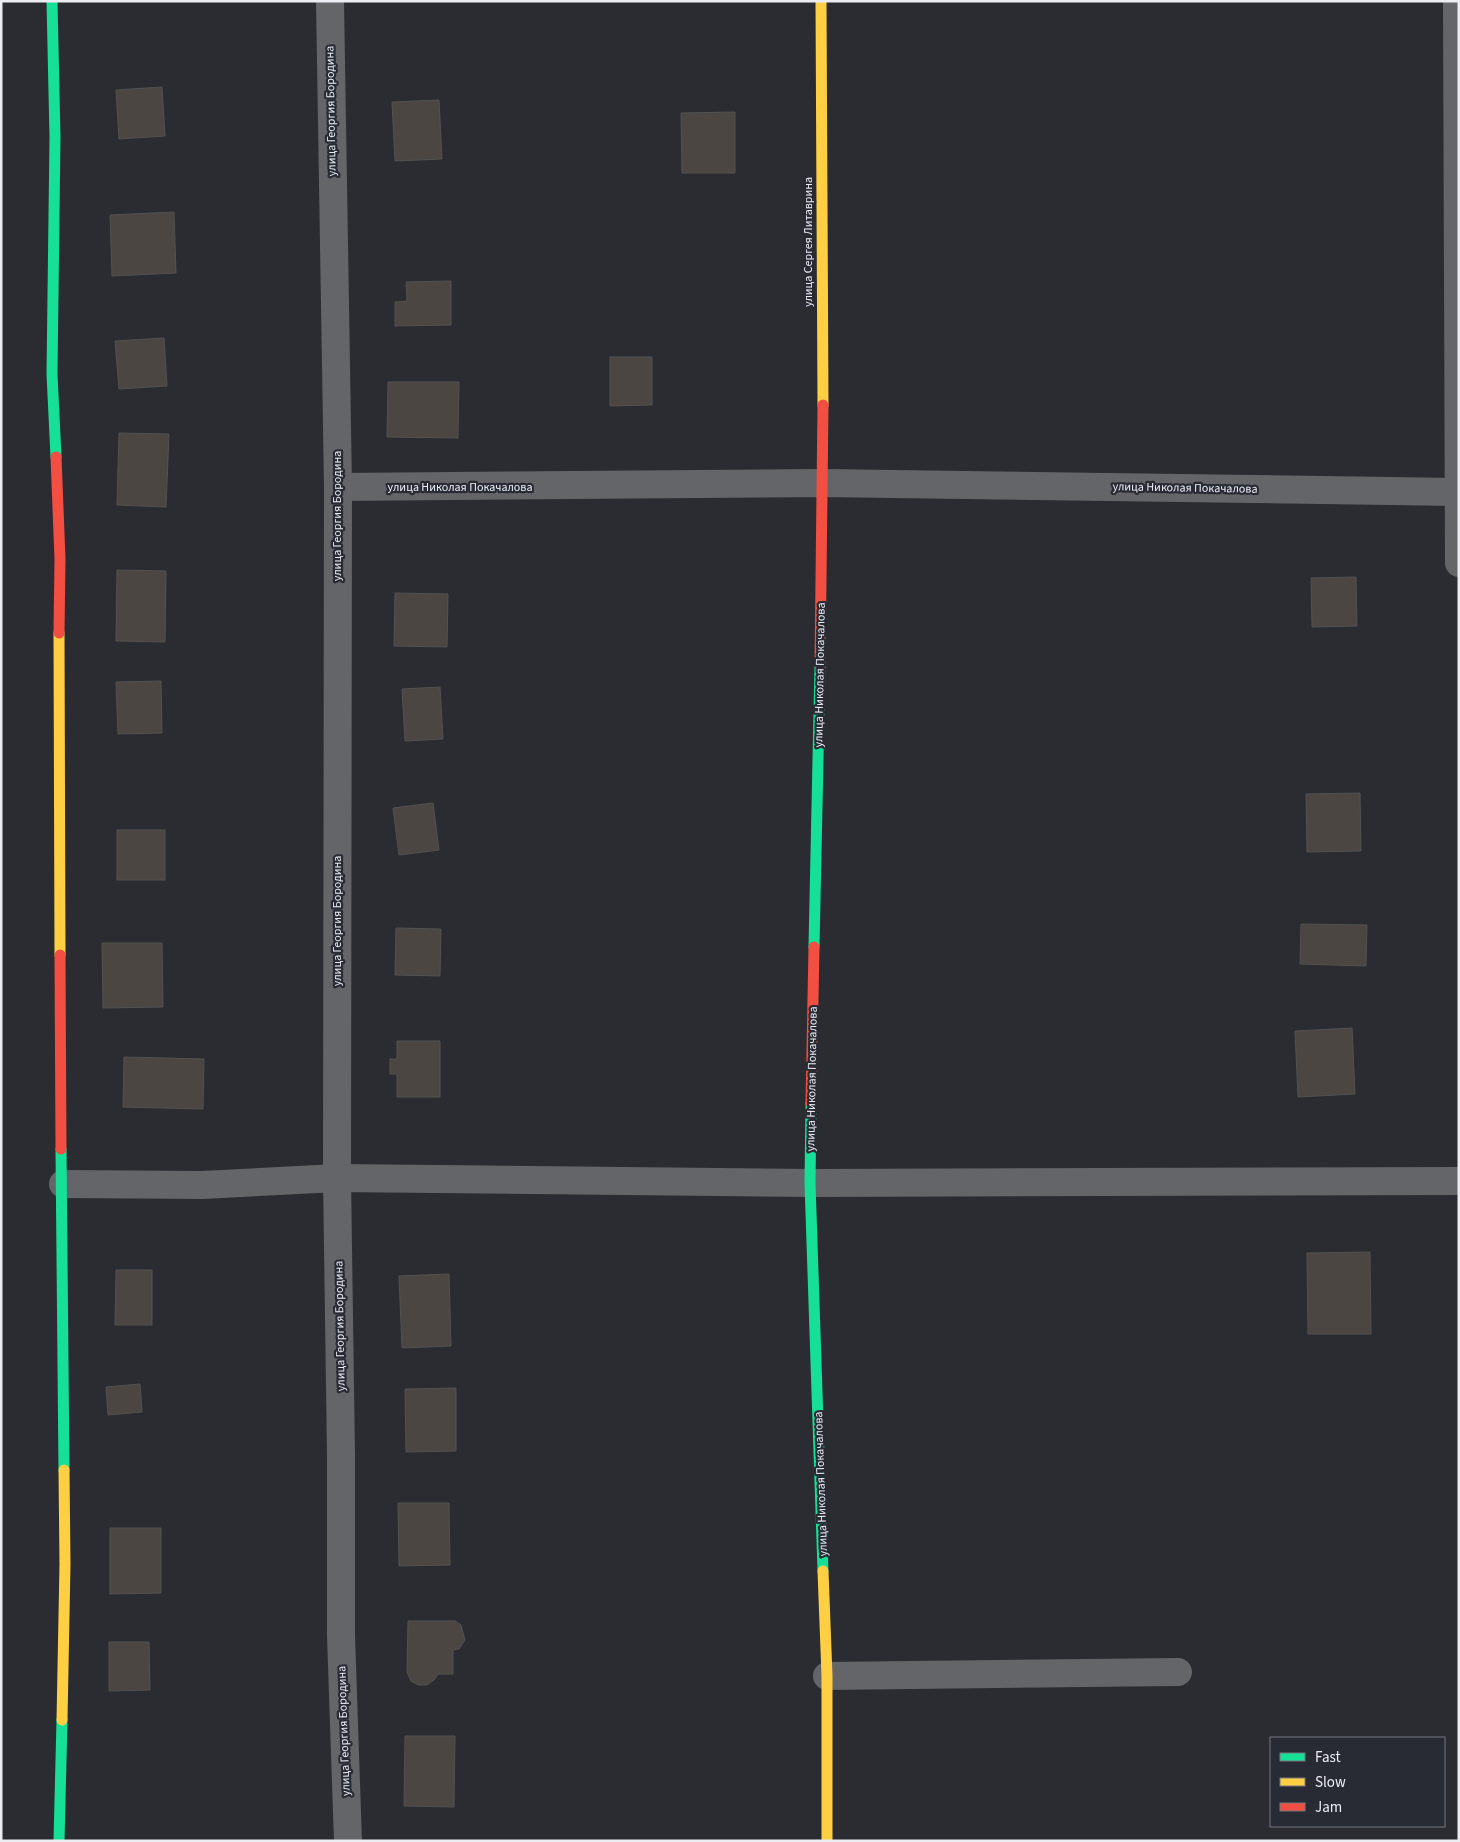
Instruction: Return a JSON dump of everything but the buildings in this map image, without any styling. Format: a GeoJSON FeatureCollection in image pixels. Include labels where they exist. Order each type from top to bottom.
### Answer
{"type":"FeatureCollection","features":[{"type":"Feature","properties":{"kind":"street"},"geometry":{"type":"LineString","coordinates":[[52,1],[54,137],[52,374],[60,559],[58,745],[65,1564],[59,1841]]}},
{"type":"Feature","properties":{"kind":"street","name":"улица Георгия Бородина"},"geometry":{"type":"LineString","coordinates":[[330,1],[338,487],[337,1178],[342,1456],[341,1636],[348,1841]]}},
{"type":"Feature","properties":{"kind":"street","name":"улица Сергея Литаврина"},"geometry":{"type":"LineString","coordinates":[[821,1],[823,483]]}},
{"type":"Feature","properties":{"kind":"street"},"geometry":{"type":"LineString","coordinates":[[1457,1],[1459,563]]}},
{"type":"Feature","properties":{"kind":"street","name":"улица Николая Покачалова"},"geometry":{"type":"LineString","coordinates":[[338,487],[823,483],[1458,492]]}},
{"type":"Feature","properties":{"kind":"street","name":"улица Николая Покачалова"},"geometry":{"type":"LineString","coordinates":[[823,483],[810,1183],[827,1676],[828,1841]]}},
{"type":"Feature","properties":{"kind":"street"},"geometry":{"type":"LineString","coordinates":[[63,1184],[202,1185],[337,1178],[810,1183],[1459,1181]]}},
{"type":"Feature","properties":{"kind":"street"},"geometry":{"type":"LineString","coordinates":[[827,1676],[1178,1672]]}},
{"type":"Feature","properties":{"kind":"traffic: fast"},"geometry":{"type":"LineString","coordinates":[[52,1],[55,137],[52,374],[56,457]]}},
{"type":"Feature","properties":{"kind":"traffic: fast"},"geometry":{"type":"LineString","coordinates":[[814,947],[820,666]]}},
{"type":"Feature","properties":{"kind":"traffic: fast"},"geometry":{"type":"LineString","coordinates":[[811,1103],[810,1183],[823,1571]]}},
{"type":"Feature","properties":{"kind":"traffic: fast"},"geometry":{"type":"LineString","coordinates":[[61,1149],[64,1470]]}},
{"type":"Feature","properties":{"kind":"traffic: fast"},"geometry":{"type":"LineString","coordinates":[[59,1841],[62,1720]]}},
{"type":"Feature","properties":{"kind":"traffic: slow"},"geometry":{"type":"LineString","coordinates":[[821,1],[823,405]]}},
{"type":"Feature","properties":{"kind":"traffic: slow"},"geometry":{"type":"LineString","coordinates":[[59,633],[60,955]]}},
{"type":"Feature","properties":{"kind":"traffic: slow"},"geometry":{"type":"LineString","coordinates":[[62,1720],[65,1564],[64,1470]]}},
{"type":"Feature","properties":{"kind":"traffic: slow"},"geometry":{"type":"LineString","coordinates":[[823,1571],[827,1676],[827,1841]]}},
{"type":"Feature","properties":{"kind":"traffic: jam"},"geometry":{"type":"LineString","coordinates":[[820,666],[823,405]]}},
{"type":"Feature","properties":{"kind":"traffic: jam"},"geometry":{"type":"LineString","coordinates":[[56,457],[60,559],[59,633]]}},
{"type":"Feature","properties":{"kind":"traffic: jam"},"geometry":{"type":"LineString","coordinates":[[811,1103],[814,947]]}},
{"type":"Feature","properties":{"kind":"traffic: jam"},"geometry":{"type":"LineString","coordinates":[[60,955],[61,1149]]}}]}
